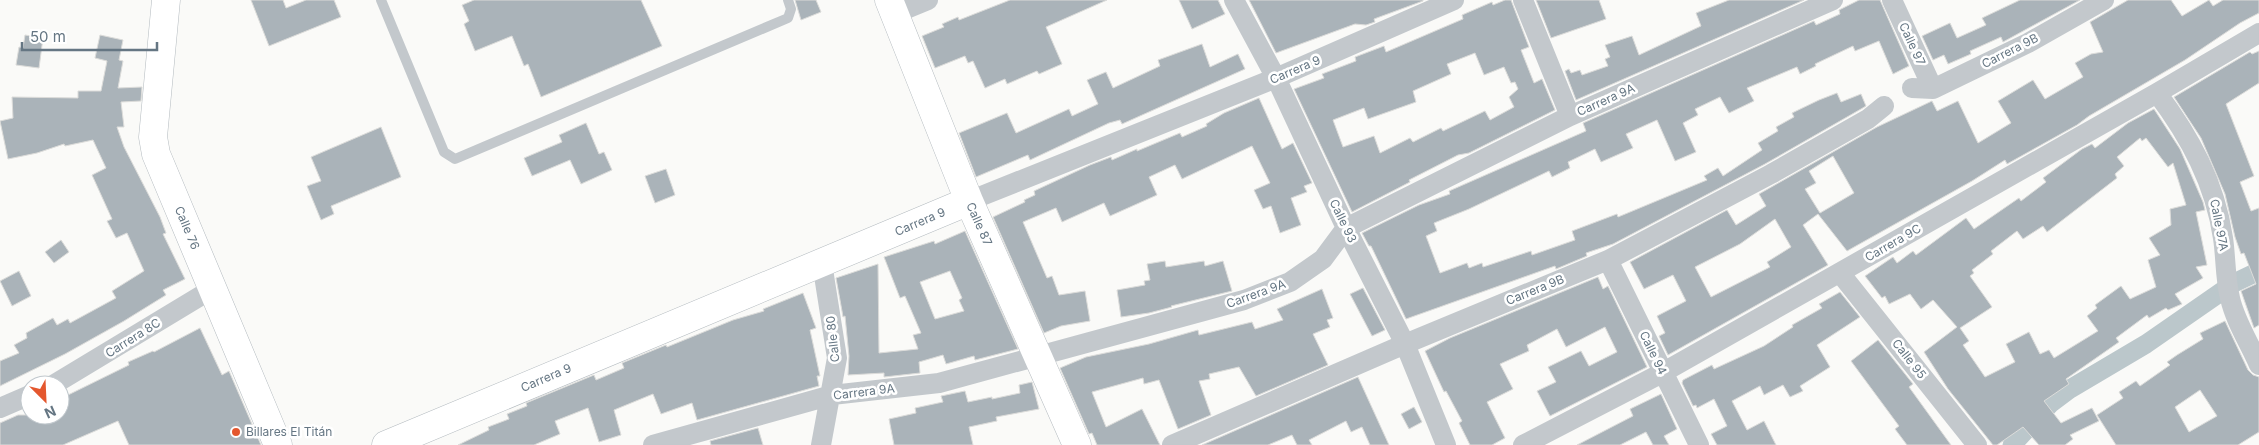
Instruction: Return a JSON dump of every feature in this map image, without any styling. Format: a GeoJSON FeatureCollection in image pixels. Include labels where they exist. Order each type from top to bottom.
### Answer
{"type":"FeatureCollection","features":[{"type":"Feature","properties":{"kind":"street","name":"Calle 76"},"geometry":{"type":"LineString","coordinates":[[166,0],[153,137],[156,154],[278,445]]}},
{"type":"Feature","properties":{"kind":"street"},"geometry":{"type":"LineString","coordinates":[[891,7],[928,0]]}},
{"type":"Feature","properties":{"kind":"street","name":"Calle 93"},"geometry":{"type":"LineString","coordinates":[[1234,0],[1276,78],[1346,228],[1405,344],[1446,445]]}},
{"type":"Feature","properties":{"kind":"street","name":"Carrera 9"},"geometry":{"type":"LineString","coordinates":[[398,443],[969,201],[1276,78],[1454,0]]}},
{"type":"Feature","properties":{"kind":"street"},"geometry":{"type":"LineString","coordinates":[[1523,0],[1570,116]]}},
{"type":"Feature","properties":{"kind":"street","name":"Carrera 9A"},"geometry":{"type":"LineString","coordinates":[[652,445],[832,395],[939,383],[1038,358],[1244,300],[1290,282],[1323,259],[1346,228],[1570,116],[1833,0]]}},
{"type":"Feature","properties":{"kind":"street","name":"Calle 97"},"geometry":{"type":"LineString","coordinates":[[1892,0],[1933,89]]}},
{"type":"Feature","properties":{"kind":"street","name":"Carrera 9B"},"geometry":{"type":"LineString","coordinates":[[1912,88],[1933,89],[2028,43],[2104,0]]}},
{"type":"Feature","properties":{"kind":"street","name":"Calle 87"},"geometry":{"type":"LineString","coordinates":[[891,7],[969,201],[1078,445]]}},
{"type":"Feature","properties":{"kind":"street","name":"Carrera 9C"},"geometry":{"type":"LineString","coordinates":[[1523,445],[1662,374],[2157,93],[2259,33]]}},
{"type":"Feature","properties":{"kind":"street","name":"Calle 97A"},"geometry":{"type":"LineString","coordinates":[[2157,93],[2181,126],[2200,161],[2209,183],[2223,238],[2226,278],[2230,300],[2259,365]]}},
{"type":"Feature","properties":{"kind":"street","name":"Carrera 9B"},"geometry":{"type":"LineString","coordinates":[[1172,445],[1405,344],[1608,260],[1771,174],[1868,119],[1884,106]]}},
{"type":"Feature","properties":{"kind":"street","name":"Calle 94"},"geometry":{"type":"LineString","coordinates":[[1608,260],[1662,374],[1699,445]]}},
{"type":"Feature","properties":{"kind":"street","name":"Calle 80"},"geometry":{"type":"LineString","coordinates":[[821,445],[832,395],[837,358],[822,263]]}},
{"type":"Feature","properties":{"kind":"street","name":"Calle 95"},"geometry":{"type":"LineString","coordinates":[[1840,273],[1977,445]]}},
{"type":"Feature","properties":{"kind":"street","name":"Carrera 8C"},"geometry":{"type":"LineString","coordinates":[[70,375],[212,289]]}},
{"type":"Feature","properties":{"kind":"street"},"geometry":{"type":"LineString","coordinates":[[0,408],[20,399]]}},
{"type":"Feature","properties":{"kind":"lane"},"geometry":{"type":"LineString","coordinates":[[381,0],[444,152],[455,159],[788,18],[792,9],[788,0]]}},
{"type":"Feature","properties":{"kind":"building"},"geometry":{"type":"Polygon","coordinates":[[[251,0],[283,0],[286,8],[306,0],[334,0],[341,17],[269,46],[251,0]]]}},
{"type":"Feature","properties":{"kind":"building"},"geometry":{"type":"Polygon","coordinates":[[[474,0],[641,0],[662,46],[541,97],[528,64],[524,66],[512,36],[475,51],[464,24],[469,21],[462,5],[474,0]]]}},
{"type":"Feature","properties":{"kind":"building"},"geometry":{"type":"Polygon","coordinates":[[[795,0],[816,0],[821,12],[801,20],[795,0]]]}},
{"type":"Feature","properties":{"kind":"building"},"geometry":{"type":"Polygon","coordinates":[[[1010,0],[1107,0],[1046,27],[1062,64],[1039,74],[1037,71],[1007,84],[1005,79],[985,88],[973,61],[968,63],[965,56],[935,68],[922,36],[944,27],[942,24],[958,17],[959,20],[1010,0]]]}},
{"type":"Feature","properties":{"kind":"building"},"geometry":{"type":"Polygon","coordinates":[[[1179,0],[1218,0],[1225,14],[1192,29],[1179,0]]]}},
{"type":"Feature","properties":{"kind":"building"},"geometry":{"type":"Polygon","coordinates":[[[1249,0],[1423,1],[1374,19],[1375,22],[1366,25],[1355,24],[1276,53],[1249,0]]]}},
{"type":"Feature","properties":{"kind":"building"},"geometry":{"type":"Polygon","coordinates":[[[1505,0],[1511,0],[1529,47],[1521,50],[1534,83],[1542,79],[1555,110],[1469,153],[1458,155],[1352,212],[1294,89],[1324,78],[1322,74],[1356,61],[1355,57],[1384,46],[1386,52],[1463,19],[1462,15],[1492,2],[1493,5],[1505,0]],[[1475,53],[1447,64],[1451,74],[1413,91],[1416,102],[1368,119],[1364,108],[1333,120],[1343,147],[1374,136],[1380,153],[1410,138],[1413,142],[1441,128],[1443,131],[1485,111],[1490,120],[1514,107],[1509,97],[1518,89],[1515,82],[1511,83],[1504,67],[1484,75],[1475,53]]]}},
{"type":"Feature","properties":{"kind":"building"},"geometry":{"type":"Polygon","coordinates":[[[1536,0],[1599,0],[1606,19],[1551,38],[1536,0]]]}},
{"type":"Feature","properties":{"kind":"building"},"geometry":{"type":"Polygon","coordinates":[[[1729,0],[1804,0],[1576,100],[1565,71],[1569,69],[1571,73],[1580,70],[1582,75],[1608,66],[1605,59],[1610,57],[1605,45],[1632,36],[1639,55],[1701,26],[1696,13],[1729,0]]]}},
{"type":"Feature","properties":{"kind":"building"},"geometry":{"type":"Polygon","coordinates":[[[1859,0],[1880,0],[1909,66],[1893,74],[1879,41],[1855,51],[1853,46],[1815,64],[1816,66],[1800,74],[1797,67],[1747,88],[1754,101],[1729,113],[1720,97],[1695,109],[1698,115],[1683,123],[1696,152],[1675,161],[1657,120],[1626,134],[1633,148],[1601,162],[1595,149],[1568,162],[1570,168],[1552,177],[1549,171],[1469,209],[1434,223],[1437,231],[1426,236],[1440,273],[1467,263],[1469,268],[1482,263],[1483,267],[1531,251],[1532,255],[1575,240],[1572,231],[1617,214],[1618,217],[1707,180],[1704,176],[1718,168],[1723,176],[1762,150],[1758,143],[1778,131],[1776,127],[1794,117],[1792,113],[1819,100],[1837,93],[1841,102],[1861,94],[1866,106],[1765,164],[1613,244],[1586,253],[1587,256],[1556,269],[1555,266],[1406,319],[1371,246],[1369,246],[1362,233],[1419,205],[1450,194],[1449,191],[1586,131],[1583,123],[1814,21],[1816,25],[1840,14],[1839,10],[1859,0]]]}},
{"type":"Feature","properties":{"kind":"building"},"geometry":{"type":"Polygon","coordinates":[[[2020,0],[2080,0],[2003,42],[2001,37],[1970,51],[1971,54],[1948,64],[1944,55],[1933,60],[1922,36],[1950,23],[1957,38],[1986,25],[1982,18],[2020,0]]]}},
{"type":"Feature","properties":{"kind":"building"},"geometry":{"type":"Polygon","coordinates":[[[2128,0],[2171,0],[2182,16],[2209,0],[2213,6],[2223,0],[2259,0],[2259,13],[2240,23],[2185,60],[2089,116],[2077,125],[2007,164],[2005,160],[1972,181],[1847,251],[1818,214],[1803,225],[1828,265],[1668,355],[1659,336],[1665,333],[1657,316],[1686,301],[1673,275],[1644,289],[1630,262],[1727,210],[1736,225],[1766,206],[1759,194],[1877,127],[1932,101],[1937,111],[1958,101],[1978,143],[2011,123],[1998,101],[2033,80],[2045,99],[2083,77],[2075,63],[2091,54],[2103,52],[2090,22],[2128,0]],[[1833,156],[1809,171],[1816,183],[1805,189],[1820,213],[1854,193],[1833,156]],[[1775,219],[1740,244],[1695,267],[1711,297],[1770,267],[1767,262],[1791,247],[1775,219]]]}},
{"type":"Feature","properties":{"kind":"building"},"geometry":{"type":"Polygon","coordinates":[[[25,35],[43,38],[39,68],[16,65],[19,47],[23,48],[25,35]]]}},
{"type":"Feature","properties":{"kind":"building"},"geometry":{"type":"Polygon","coordinates":[[[100,35],[123,40],[119,60],[123,61],[118,88],[142,87],[141,101],[121,102],[124,127],[117,127],[124,147],[160,217],[166,233],[163,234],[185,279],[163,290],[166,295],[124,321],[65,354],[0,386],[0,361],[19,353],[14,345],[27,338],[26,333],[53,318],[57,325],[68,319],[70,323],[116,298],[112,291],[144,271],[127,233],[116,238],[107,221],[112,219],[92,175],[106,168],[93,140],[65,146],[64,144],[37,153],[8,159],[0,121],[13,118],[12,97],[78,98],[78,91],[101,91],[107,61],[95,58],[100,35]]]}},
{"type":"Feature","properties":{"kind":"building"},"geometry":{"type":"Polygon","coordinates":[[[1202,44],[1210,67],[1238,54],[1245,69],[1122,124],[1120,120],[1109,123],[1030,160],[1028,155],[976,177],[959,133],[1007,113],[1016,133],[1069,109],[1072,116],[1098,104],[1087,80],[1106,72],[1113,88],[1160,66],[1158,60],[1202,44]]]}},
{"type":"Feature","properties":{"kind":"building"},"geometry":{"type":"Polygon","coordinates":[[[2259,51],[2259,83],[2226,104],[2254,176],[2240,182],[2251,211],[2259,208],[2259,325],[2254,328],[2241,291],[2256,284],[2244,253],[2241,254],[2235,237],[2225,194],[2201,138],[2174,97],[2250,52],[2252,54],[2259,51]]]}},
{"type":"Feature","properties":{"kind":"building"},"geometry":{"type":"Polygon","coordinates":[[[1259,98],[1282,149],[1293,143],[1312,183],[1304,186],[1307,192],[1291,198],[1301,225],[1280,233],[1271,206],[1263,209],[1254,190],[1270,183],[1252,146],[1182,179],[1175,165],[1149,177],[1157,195],[1110,216],[1104,203],[1062,222],[1056,208],[1023,222],[1047,278],[1052,276],[1059,295],[1085,291],[1090,321],[1061,326],[1044,333],[993,217],[1025,202],[1024,200],[1035,195],[1034,191],[1090,165],[1111,157],[1112,160],[1180,133],[1182,137],[1207,126],[1206,124],[1224,113],[1259,98]]]}},
{"type":"Feature","properties":{"kind":"building"},"geometry":{"type":"Polygon","coordinates":[[[2154,109],[2180,149],[2205,210],[2196,212],[2207,265],[2196,267],[2203,278],[2175,294],[2182,304],[2168,310],[2166,308],[2149,318],[2147,315],[2116,338],[2119,342],[2066,379],[2069,384],[2044,401],[2061,423],[2092,408],[2099,421],[2070,435],[2073,439],[2065,445],[2039,445],[2023,427],[1997,445],[1993,445],[1948,389],[1924,352],[1957,327],[1933,300],[1921,309],[1910,294],[1889,304],[1885,296],[1882,298],[1865,276],[1893,257],[1897,263],[1913,251],[1916,255],[1966,218],[1974,229],[2019,198],[2021,201],[2046,182],[2043,178],[2082,149],[2092,144],[2095,148],[2128,123],[2154,109]],[[2140,138],[2117,157],[2124,166],[2115,174],[2117,178],[2047,232],[2043,226],[2023,239],[2017,231],[1991,251],[1993,254],[1972,270],[1974,273],[1970,276],[1992,307],[1960,328],[1969,341],[1963,345],[1985,377],[2015,362],[2006,344],[2029,332],[2040,354],[2049,350],[2054,358],[2098,331],[2087,316],[2097,308],[2095,305],[2121,286],[2130,299],[2156,287],[2148,260],[2160,255],[2149,238],[2171,225],[2170,209],[2186,205],[2173,163],[2168,167],[2146,138],[2142,141],[2140,138]]]}},
{"type":"Feature","properties":{"kind":"building"},"geometry":{"type":"Polygon","coordinates":[[[586,123],[599,154],[604,152],[612,170],[581,184],[570,160],[532,176],[524,158],[562,142],[559,135],[586,123]]]}},
{"type":"Feature","properties":{"kind":"building"},"geometry":{"type":"Polygon","coordinates":[[[381,127],[401,177],[331,206],[334,214],[321,220],[307,186],[321,181],[311,157],[381,127]]]}},
{"type":"Feature","properties":{"kind":"building"},"geometry":{"type":"Polygon","coordinates":[[[666,169],[675,195],[655,203],[645,176],[666,169]]]}},
{"type":"Feature","properties":{"kind":"building"},"geometry":{"type":"Polygon","coordinates":[[[965,231],[1018,349],[975,360],[974,356],[946,364],[943,355],[919,362],[920,373],[884,377],[884,373],[848,375],[849,356],[845,316],[843,317],[836,278],[878,264],[879,353],[918,349],[913,335],[921,333],[905,296],[900,298],[884,257],[934,241],[935,244],[965,231]],[[950,271],[920,282],[935,319],[964,311],[959,300],[962,298],[950,271]]]}},
{"type":"Feature","properties":{"kind":"building"},"geometry":{"type":"Polygon","coordinates":[[[61,240],[69,252],[54,263],[45,252],[61,240]]]}},
{"type":"Feature","properties":{"kind":"building"},"geometry":{"type":"Polygon","coordinates":[[[1165,261],[1166,267],[1204,261],[1205,266],[1223,261],[1232,291],[1149,313],[1121,317],[1117,290],[1145,285],[1144,281],[1150,280],[1147,264],[1165,261]]]}},
{"type":"Feature","properties":{"kind":"building"},"geometry":{"type":"Polygon","coordinates":[[[19,271],[31,296],[12,306],[0,281],[19,271]]]}},
{"type":"Feature","properties":{"kind":"building"},"geometry":{"type":"Polygon","coordinates":[[[1598,277],[1603,289],[1608,286],[1647,367],[1550,416],[1537,391],[1556,382],[1548,367],[1581,351],[1589,366],[1617,352],[1605,327],[1566,347],[1557,329],[1527,345],[1529,351],[1500,364],[1513,389],[1487,402],[1505,438],[1492,445],[1470,445],[1459,423],[1462,421],[1446,391],[1444,392],[1425,351],[1450,338],[1598,277]]]}},
{"type":"Feature","properties":{"kind":"building"},"geometry":{"type":"Polygon","coordinates":[[[1363,288],[1385,330],[1372,336],[1350,294],[1363,288]]]}},
{"type":"Feature","properties":{"kind":"building"},"geometry":{"type":"Polygon","coordinates":[[[1322,289],[1333,318],[1327,320],[1330,327],[1313,334],[1328,365],[1256,396],[1239,367],[1209,374],[1210,379],[1199,381],[1211,415],[1178,429],[1159,380],[1144,384],[1143,378],[1092,392],[1106,427],[1142,409],[1160,445],[1097,445],[1092,433],[1089,434],[1060,368],[1086,357],[1149,344],[1198,330],[1199,335],[1252,322],[1255,329],[1283,320],[1277,309],[1322,289]]]}},
{"type":"Feature","properties":{"kind":"building"},"geometry":{"type":"Polygon","coordinates":[[[1840,292],[1860,317],[1817,345],[1830,367],[1800,386],[1803,391],[1790,397],[1783,385],[1764,395],[1760,386],[1732,401],[1747,430],[1764,421],[1776,445],[1717,445],[1711,434],[1727,426],[1714,399],[1697,408],[1696,405],[1693,406],[1682,383],[1683,380],[1712,365],[1714,369],[1764,346],[1793,327],[1792,325],[1822,308],[1819,304],[1840,292]]]}},
{"type":"Feature","properties":{"kind":"building"},"geometry":{"type":"Polygon","coordinates":[[[803,293],[816,328],[810,330],[820,376],[817,376],[819,386],[697,420],[692,403],[661,414],[653,394],[614,410],[621,435],[599,442],[588,408],[555,421],[560,434],[534,445],[458,445],[489,430],[488,427],[509,419],[507,414],[527,406],[526,403],[594,375],[596,380],[624,368],[622,363],[733,320],[764,311],[763,309],[803,293]]]}},
{"type":"Feature","properties":{"kind":"building"},"geometry":{"type":"Polygon","coordinates":[[[2225,321],[2248,370],[2253,375],[2259,377],[2259,432],[2238,445],[2116,445],[2097,415],[2123,398],[2119,392],[2136,381],[2140,386],[2170,365],[2167,362],[2203,339],[2200,333],[2225,321]],[[2200,390],[2175,407],[2189,432],[2217,416],[2200,390]]]}},
{"type":"Feature","properties":{"kind":"building"},"geometry":{"type":"Polygon","coordinates":[[[200,328],[222,375],[229,371],[261,445],[129,445],[118,421],[63,445],[0,445],[0,423],[18,415],[20,415],[20,425],[70,425],[70,394],[129,365],[128,362],[154,352],[200,328]]]}},
{"type":"Feature","properties":{"kind":"building"},"geometry":{"type":"Polygon","coordinates":[[[1878,340],[1913,384],[1909,387],[1951,445],[1907,445],[1895,429],[1899,426],[1851,361],[1878,340]]]}},
{"type":"Feature","properties":{"kind":"building"},"geometry":{"type":"Polygon","coordinates":[[[1358,377],[1389,445],[1370,445],[1362,427],[1351,432],[1346,421],[1309,440],[1312,445],[1297,445],[1292,435],[1268,445],[1202,445],[1358,377]]]}},
{"type":"Feature","properties":{"kind":"building"},"geometry":{"type":"Polygon","coordinates":[[[1032,382],[1039,409],[996,417],[997,421],[969,427],[973,445],[894,445],[889,419],[916,413],[915,408],[943,402],[941,396],[965,391],[968,402],[992,397],[992,399],[1020,393],[1019,385],[1032,382]]]}},
{"type":"Feature","properties":{"kind":"building"},"geometry":{"type":"Polygon","coordinates":[[[1661,394],[1677,429],[1664,436],[1669,445],[1653,445],[1646,432],[1620,445],[1577,445],[1633,416],[1630,409],[1661,394]]]}},
{"type":"Feature","properties":{"kind":"building"},"geometry":{"type":"Polygon","coordinates":[[[1414,407],[1422,422],[1409,429],[1401,414],[1414,407]]]}},
{"type":"Feature","properties":{"kind":"building"},"geometry":{"type":"Polygon","coordinates":[[[758,428],[763,445],[711,445],[710,441],[758,428]]]}},
{"type":"Feature","properties":{"kind":"waterway"},"geometry":{"type":"LineString","coordinates":[[2012,445],[2050,404],[2070,389],[2146,344],[2234,283],[2259,271]]}},
{"type":"Feature","properties":{"kind":"place","name":"Billares El Titán"},"geometry":{"type":"Point","coordinates":[236,432]}}]}
